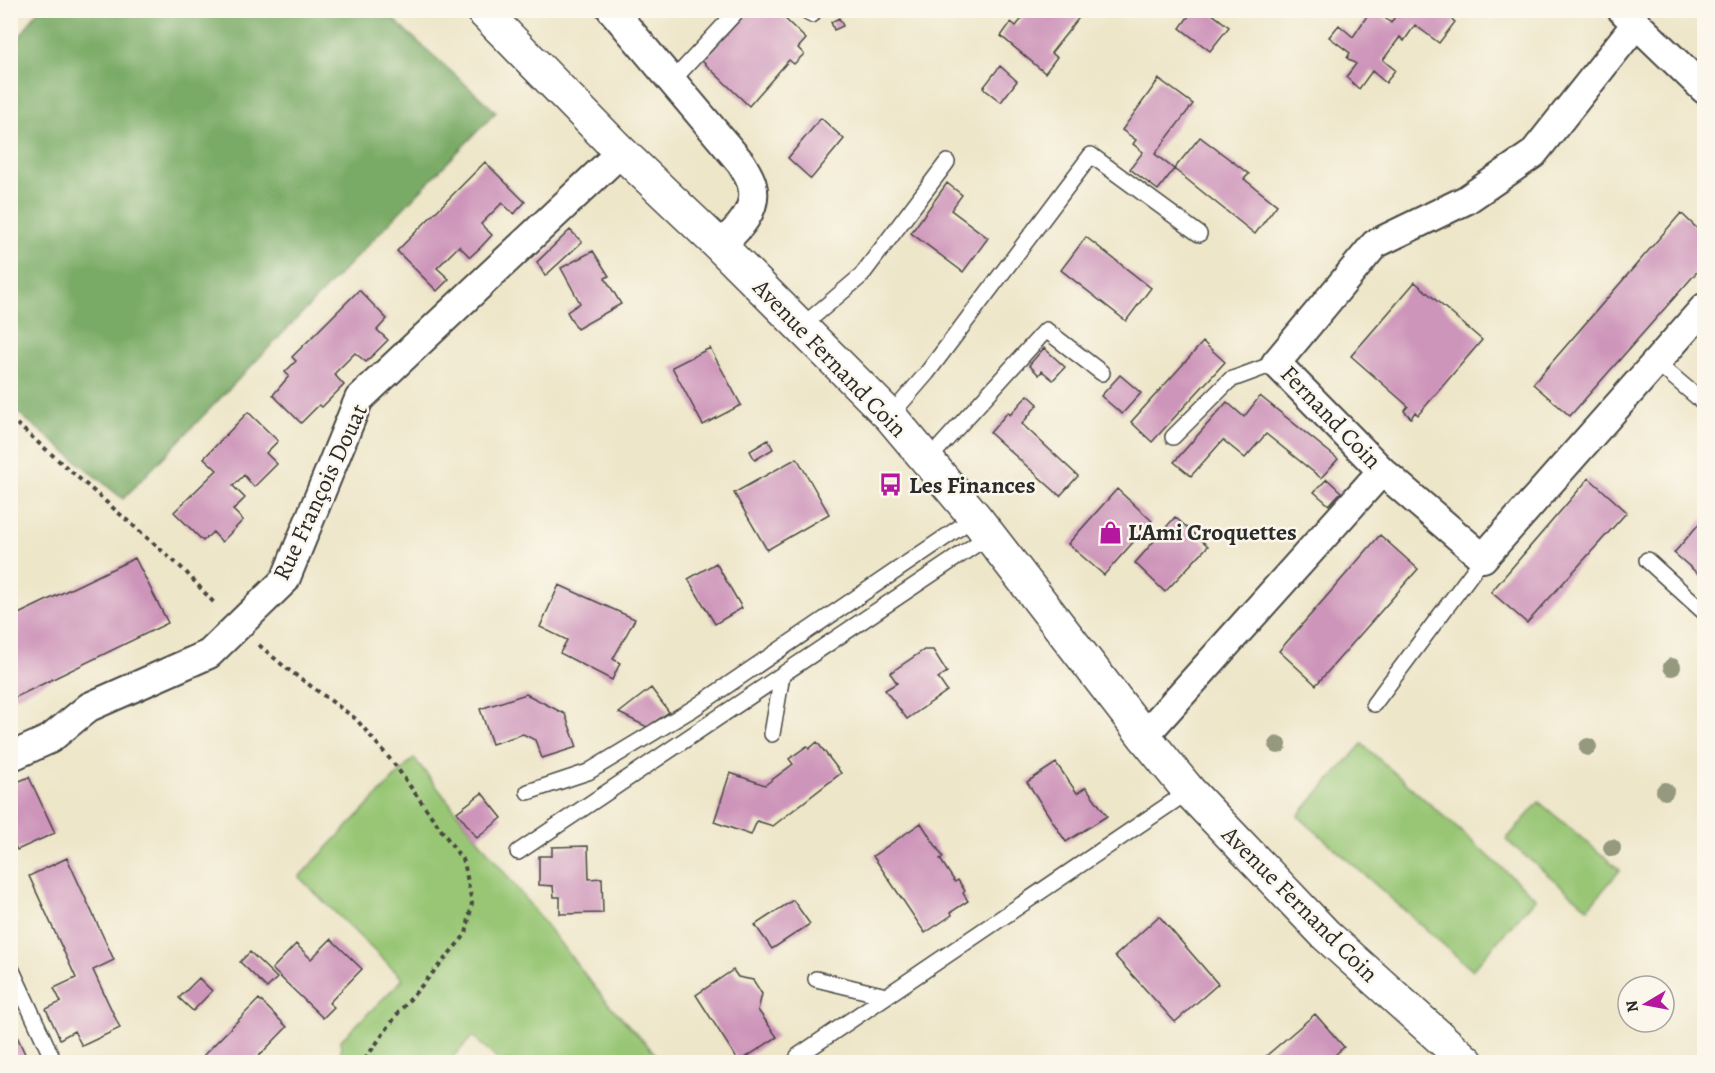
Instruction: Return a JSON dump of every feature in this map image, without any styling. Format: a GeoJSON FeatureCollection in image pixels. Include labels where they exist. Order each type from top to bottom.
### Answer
{"type":"FeatureCollection","features":[{"type":"Feature","properties":{"kind":"main road","name":"Avenue Fernand Coin"},"geometry":{"type":"LineString","coordinates":[[482,10],[621,152],[720,246],[890,416],[982,526],[1189,791],[1326,935],[1467,1062]]}},
{"type":"Feature","properties":{"kind":"street"},"geometry":{"type":"LineString","coordinates":[[612,10],[741,163],[752,185],[752,203],[747,216],[720,246]]}},
{"type":"Feature","properties":{"kind":"street"},"geometry":{"type":"LineString","coordinates":[[1629,17],[1704,89]]}},
{"type":"Feature","properties":{"kind":"street","name":"Fernand Coin"},"geometry":{"type":"LineString","coordinates":[[1483,558],[1382,471],[1276,363],[1375,244],[1466,200],[1533,154],[1629,17]]}},
{"type":"Feature","properties":{"kind":"street","name":"Rue François Douat"},"geometry":{"type":"LineString","coordinates":[[10,757],[51,739],[89,707],[209,654],[285,580],[359,399],[621,152]]}},
{"type":"Feature","properties":{"kind":"street"},"geometry":{"type":"LineString","coordinates":[[1483,558],[1704,308]]}},
{"type":"Feature","properties":{"kind":"street"},"geometry":{"type":"LineString","coordinates":[[1144,735],[1382,471]]}},
{"type":"Feature","properties":{"kind":"lane"},"geometry":{"type":"LineString","coordinates":[[673,81],[738,10]]}},
{"type":"Feature","properties":{"kind":"lane"},"geometry":{"type":"LineString","coordinates":[[890,416],[927,373],[1091,155],[1199,234]]}},
{"type":"Feature","properties":{"kind":"lane"},"geometry":{"type":"LineString","coordinates":[[801,327],[861,276],[947,162]]}},
{"type":"Feature","properties":{"kind":"lane"},"geometry":{"type":"LineString","coordinates":[[928,460],[1046,330],[1102,373]]}},
{"type":"Feature","properties":{"kind":"lane"},"geometry":{"type":"LineString","coordinates":[[1656,362],[1704,403]]}},
{"type":"Feature","properties":{"kind":"lane"},"geometry":{"type":"LineString","coordinates":[[1173,437],[1230,380],[1276,363]]}},
{"type":"Feature","properties":{"kind":"lane"},"geometry":{"type":"LineString","coordinates":[[518,852],[782,675],[982,526]]}},
{"type":"Feature","properties":{"kind":"lane"},"geometry":{"type":"LineString","coordinates":[[528,792],[588,772],[694,708],[982,526]]}},
{"type":"Feature","properties":{"kind":"lane"},"geometry":{"type":"LineString","coordinates":[[1374,704],[1483,558]]}},
{"type":"Feature","properties":{"kind":"lane"},"geometry":{"type":"LineString","coordinates":[[1647,560],[1704,612]]}},
{"type":"Feature","properties":{"kind":"lane"},"geometry":{"type":"LineString","coordinates":[[772,734],[782,675]]}},
{"type":"Feature","properties":{"kind":"lane"},"geometry":{"type":"LineString","coordinates":[[798,1056],[1189,791]]}},
{"type":"Feature","properties":{"kind":"lane"},"geometry":{"type":"LineString","coordinates":[[10,966],[54,1062]]}},
{"type":"Feature","properties":{"kind":"lane"},"geometry":{"type":"LineString","coordinates":[[816,979],[886,996]]}},
{"type":"Feature","properties":{"kind":"path"},"geometry":{"type":"LineString","coordinates":[[10,418],[184,570],[237,626],[285,668],[356,719],[395,765],[464,862],[472,903],[466,934],[399,1012],[363,1062]]}},
{"type":"Feature","properties":{"kind":"green space"},"geometry":{"type":"Polygon","coordinates":[[[38,10],[384,11],[496,112],[123,499],[11,407],[11,50],[38,10]]]}},
{"type":"Feature","properties":{"kind":"green space"},"geometry":{"type":"Polygon","coordinates":[[[1362,744],[1536,898],[1472,970],[1298,816],[1362,744]]]}},
{"type":"Feature","properties":{"kind":"green space"},"geometry":{"type":"Polygon","coordinates":[[[414,758],[605,1000],[663,1062],[500,1062],[473,1036],[448,1062],[341,1062],[341,1040],[403,979],[299,877],[414,758]]]}},
{"type":"Feature","properties":{"kind":"green space"},"geometry":{"type":"Polygon","coordinates":[[[1539,802],[1620,870],[1588,908],[1506,840],[1539,802]]]}},
{"type":"Feature","properties":{"kind":"building"},"geometry":{"type":"Polygon","coordinates":[[[749,10],[776,10],[806,39],[798,48],[804,54],[794,64],[789,60],[749,106],[702,61],[749,10]]]}},
{"type":"Feature","properties":{"kind":"building"},"geometry":{"type":"Polygon","coordinates":[[[1029,10],[1085,10],[1051,53],[1057,57],[1045,73],[1001,36],[1011,22],[1016,26],[1029,10]]]}},
{"type":"Feature","properties":{"kind":"building"},"geometry":{"type":"Polygon","coordinates":[[[1193,10],[1207,10],[1229,27],[1210,51],[1180,28],[1193,10]]]}},
{"type":"Feature","properties":{"kind":"building"},"geometry":{"type":"Polygon","coordinates":[[[1371,10],[1375,10],[1391,23],[1396,15],[1399,17],[1403,10],[1440,10],[1455,22],[1439,43],[1415,25],[1404,41],[1400,37],[1383,60],[1395,70],[1386,83],[1372,71],[1359,89],[1346,77],[1356,64],[1347,58],[1350,53],[1329,37],[1339,25],[1353,37],[1371,10]]]}},
{"type":"Feature","properties":{"kind":"building"},"geometry":{"type":"Polygon","coordinates":[[[839,18],[843,26],[834,30],[831,22],[839,18]]]}},
{"type":"Feature","properties":{"kind":"building"},"geometry":{"type":"Polygon","coordinates":[[[1000,66],[1017,81],[1001,102],[983,88],[1000,66]]]}},
{"type":"Feature","properties":{"kind":"building"},"geometry":{"type":"Polygon","coordinates":[[[1159,79],[1193,104],[1155,154],[1174,169],[1158,190],[1130,169],[1143,152],[1133,144],[1136,140],[1122,130],[1159,79]]]}},
{"type":"Feature","properties":{"kind":"building"},"geometry":{"type":"Polygon","coordinates":[[[821,118],[844,139],[811,179],[788,158],[821,118]]]}},
{"type":"Feature","properties":{"kind":"building"},"geometry":{"type":"Polygon","coordinates":[[[1200,137],[1249,174],[1244,179],[1277,205],[1255,234],[1174,169],[1200,137]]]}},
{"type":"Feature","properties":{"kind":"building"},"geometry":{"type":"Polygon","coordinates":[[[485,162],[525,202],[514,214],[502,203],[481,224],[492,235],[481,247],[470,257],[459,246],[437,268],[449,279],[437,291],[397,251],[485,162]]]}},
{"type":"Feature","properties":{"kind":"building"},"geometry":{"type":"Polygon","coordinates":[[[947,183],[962,195],[951,210],[988,238],[963,272],[911,233],[947,183]]]}},
{"type":"Feature","properties":{"kind":"building"},"geometry":{"type":"Polygon","coordinates":[[[1681,213],[1704,235],[1704,264],[1570,416],[1533,384],[1681,213]]]}},
{"type":"Feature","properties":{"kind":"building"},"geometry":{"type":"Polygon","coordinates":[[[570,230],[582,242],[545,276],[537,262],[570,230]]]}},
{"type":"Feature","properties":{"kind":"building"},"geometry":{"type":"Polygon","coordinates":[[[1086,237],[1151,288],[1126,321],[1061,270],[1086,237]]]}},
{"type":"Feature","properties":{"kind":"building"},"geometry":{"type":"Polygon","coordinates":[[[593,251],[609,276],[605,278],[621,304],[577,329],[567,312],[580,303],[561,268],[593,251]]]}},
{"type":"Feature","properties":{"kind":"building"},"geometry":{"type":"Polygon","coordinates":[[[1415,282],[1482,340],[1418,415],[1415,412],[1411,418],[1404,411],[1408,406],[1351,356],[1415,282]]]}},
{"type":"Feature","properties":{"kind":"building"},"geometry":{"type":"Polygon","coordinates":[[[359,290],[387,319],[377,330],[388,340],[366,362],[355,353],[334,374],[344,385],[322,407],[319,405],[301,423],[273,395],[289,376],[285,372],[296,361],[292,357],[359,290]]]}},
{"type":"Feature","properties":{"kind":"building"},"geometry":{"type":"Polygon","coordinates":[[[1203,342],[1225,362],[1152,442],[1131,422],[1203,342]]]}},
{"type":"Feature","properties":{"kind":"building"},"geometry":{"type":"Polygon","coordinates":[[[710,348],[741,405],[703,425],[672,367],[710,348]]]}},
{"type":"Feature","properties":{"kind":"building"},"geometry":{"type":"Polygon","coordinates":[[[1044,348],[1065,367],[1053,380],[1042,371],[1039,375],[1029,365],[1044,348]]]}},
{"type":"Feature","properties":{"kind":"building"},"geometry":{"type":"Polygon","coordinates":[[[1120,375],[1141,393],[1122,414],[1101,396],[1120,375]]]}},
{"type":"Feature","properties":{"kind":"building"},"geometry":{"type":"Polygon","coordinates":[[[1028,395],[1038,404],[1022,424],[1078,476],[1060,496],[990,433],[1008,412],[1010,415],[1028,395]]]}},
{"type":"Feature","properties":{"kind":"building"},"geometry":{"type":"Polygon","coordinates":[[[1260,396],[1338,459],[1321,478],[1266,434],[1245,458],[1223,440],[1191,476],[1174,462],[1227,402],[1244,417],[1260,396]]]}},
{"type":"Feature","properties":{"kind":"building"},"geometry":{"type":"Polygon","coordinates":[[[248,412],[278,441],[266,453],[277,464],[254,487],[244,475],[233,486],[245,498],[233,510],[243,520],[222,542],[213,532],[203,541],[174,512],[217,470],[204,458],[248,412]]]}},
{"type":"Feature","properties":{"kind":"building"},"geometry":{"type":"Polygon","coordinates":[[[768,440],[773,449],[755,460],[750,451],[768,440]]]}},
{"type":"Feature","properties":{"kind":"building"},"geometry":{"type":"Polygon","coordinates":[[[797,458],[829,514],[767,550],[734,493],[797,458]]]}},
{"type":"Feature","properties":{"kind":"building"},"geometry":{"type":"Polygon","coordinates":[[[1589,478],[1627,512],[1527,623],[1491,592],[1589,478]]]}},
{"type":"Feature","properties":{"kind":"building"},"geometry":{"type":"Polygon","coordinates":[[[1327,479],[1341,492],[1329,505],[1314,492],[1327,479]]]}},
{"type":"Feature","properties":{"kind":"building","name":"L'Ami Croquettes"},"geometry":{"type":"Polygon","coordinates":[[[1117,489],[1152,521],[1104,575],[1068,544],[1117,489]]]}},
{"type":"Feature","properties":{"kind":"building"},"geometry":{"type":"Polygon","coordinates":[[[1175,517],[1208,546],[1165,592],[1135,563],[1175,517]]]}},
{"type":"Feature","properties":{"kind":"building"},"geometry":{"type":"Polygon","coordinates":[[[1704,518],[1704,579],[1674,553],[1704,518]]]}},
{"type":"Feature","properties":{"kind":"building"},"geometry":{"type":"Polygon","coordinates":[[[1380,535],[1418,569],[1316,685],[1279,651],[1380,535]]]}},
{"type":"Feature","properties":{"kind":"building"},"geometry":{"type":"Polygon","coordinates":[[[135,558],[168,623],[14,698],[10,690],[10,618],[135,558]]]}},
{"type":"Feature","properties":{"kind":"building"},"geometry":{"type":"Polygon","coordinates":[[[716,563],[742,608],[715,624],[688,579],[716,563]]]}},
{"type":"Feature","properties":{"kind":"building"},"geometry":{"type":"Polygon","coordinates":[[[559,585],[635,619],[613,659],[620,663],[612,680],[560,653],[567,640],[540,627],[559,585]]]}},
{"type":"Feature","properties":{"kind":"building"},"geometry":{"type":"Polygon","coordinates":[[[924,650],[933,650],[947,672],[938,678],[947,691],[907,719],[885,690],[897,683],[890,673],[924,650]]]}},
{"type":"Feature","properties":{"kind":"building"},"geometry":{"type":"Polygon","coordinates":[[[651,688],[669,712],[647,727],[619,713],[651,688]]]}},
{"type":"Feature","properties":{"kind":"building"},"geometry":{"type":"Polygon","coordinates":[[[526,694],[565,714],[577,747],[542,758],[535,740],[523,734],[492,744],[480,709],[526,694]]]}},
{"type":"Feature","properties":{"kind":"building"},"geometry":{"type":"Polygon","coordinates":[[[817,742],[841,773],[773,826],[757,821],[751,835],[714,822],[730,773],[765,785],[793,764],[789,759],[807,746],[809,749],[817,742]]]}},
{"type":"Feature","properties":{"kind":"building"},"geometry":{"type":"Polygon","coordinates":[[[1056,763],[1077,793],[1086,787],[1107,816],[1066,842],[1027,782],[1056,763]]]}},
{"type":"Feature","properties":{"kind":"building"},"geometry":{"type":"Polygon","coordinates":[[[29,777],[55,833],[17,850],[10,836],[10,785],[29,777]]]}},
{"type":"Feature","properties":{"kind":"building"},"geometry":{"type":"Polygon","coordinates":[[[482,793],[502,818],[477,838],[457,812],[482,793]]]}},
{"type":"Feature","properties":{"kind":"building"},"geometry":{"type":"Polygon","coordinates":[[[921,823],[943,857],[940,859],[955,882],[958,880],[965,891],[963,893],[968,901],[925,933],[873,856],[921,823]]]}},
{"type":"Feature","properties":{"kind":"building"},"geometry":{"type":"Polygon","coordinates":[[[588,846],[589,879],[602,878],[603,913],[560,914],[560,897],[554,897],[553,886],[539,885],[539,856],[552,856],[552,847],[588,846]]]}},
{"type":"Feature","properties":{"kind":"building"},"geometry":{"type":"Polygon","coordinates":[[[67,858],[114,960],[93,970],[120,1028],[82,1046],[74,1031],[60,1039],[46,1009],[61,1002],[54,988],[76,978],[29,876],[67,858]]]}},
{"type":"Feature","properties":{"kind":"building"},"geometry":{"type":"Polygon","coordinates":[[[793,900],[810,924],[772,949],[755,925],[793,900]]]}},
{"type":"Feature","properties":{"kind":"building"},"geometry":{"type":"Polygon","coordinates":[[[1159,916],[1218,984],[1175,1022],[1115,956],[1159,916]]]}},
{"type":"Feature","properties":{"kind":"building"},"geometry":{"type":"Polygon","coordinates":[[[331,939],[362,969],[329,1003],[334,1007],[323,1018],[272,969],[296,944],[311,959],[331,939]]]}},
{"type":"Feature","properties":{"kind":"building"},"geometry":{"type":"Polygon","coordinates":[[[250,952],[277,978],[267,988],[240,962],[250,952]]]}},
{"type":"Feature","properties":{"kind":"building"},"geometry":{"type":"Polygon","coordinates":[[[733,970],[738,977],[753,980],[762,994],[758,1010],[777,1037],[739,1062],[696,995],[733,970]]]}},
{"type":"Feature","properties":{"kind":"building"},"geometry":{"type":"Polygon","coordinates":[[[199,978],[212,991],[193,1011],[179,998],[199,978]]]}},
{"type":"Feature","properties":{"kind":"building"},"geometry":{"type":"Polygon","coordinates":[[[259,999],[287,1027],[253,1062],[210,1062],[203,1056],[259,999]]]}},
{"type":"Feature","properties":{"kind":"building"},"geometry":{"type":"Polygon","coordinates":[[[1315,1014],[1344,1047],[1327,1062],[1272,1062],[1266,1056],[1315,1014]]]}},
{"type":"Feature","properties":{"kind":"building"},"geometry":{"type":"Polygon","coordinates":[[[10,1021],[25,1054],[10,1061],[10,1021]]]}},
{"type":"Feature","properties":{"kind":"place","name":"Les Finances"},"geometry":{"type":"Point","coordinates":[891,485]}},
{"type":"Feature","properties":{"kind":"place","name":"L'Ami Croquettes"},"geometry":{"type":"Point","coordinates":[1110,532]}}]}
